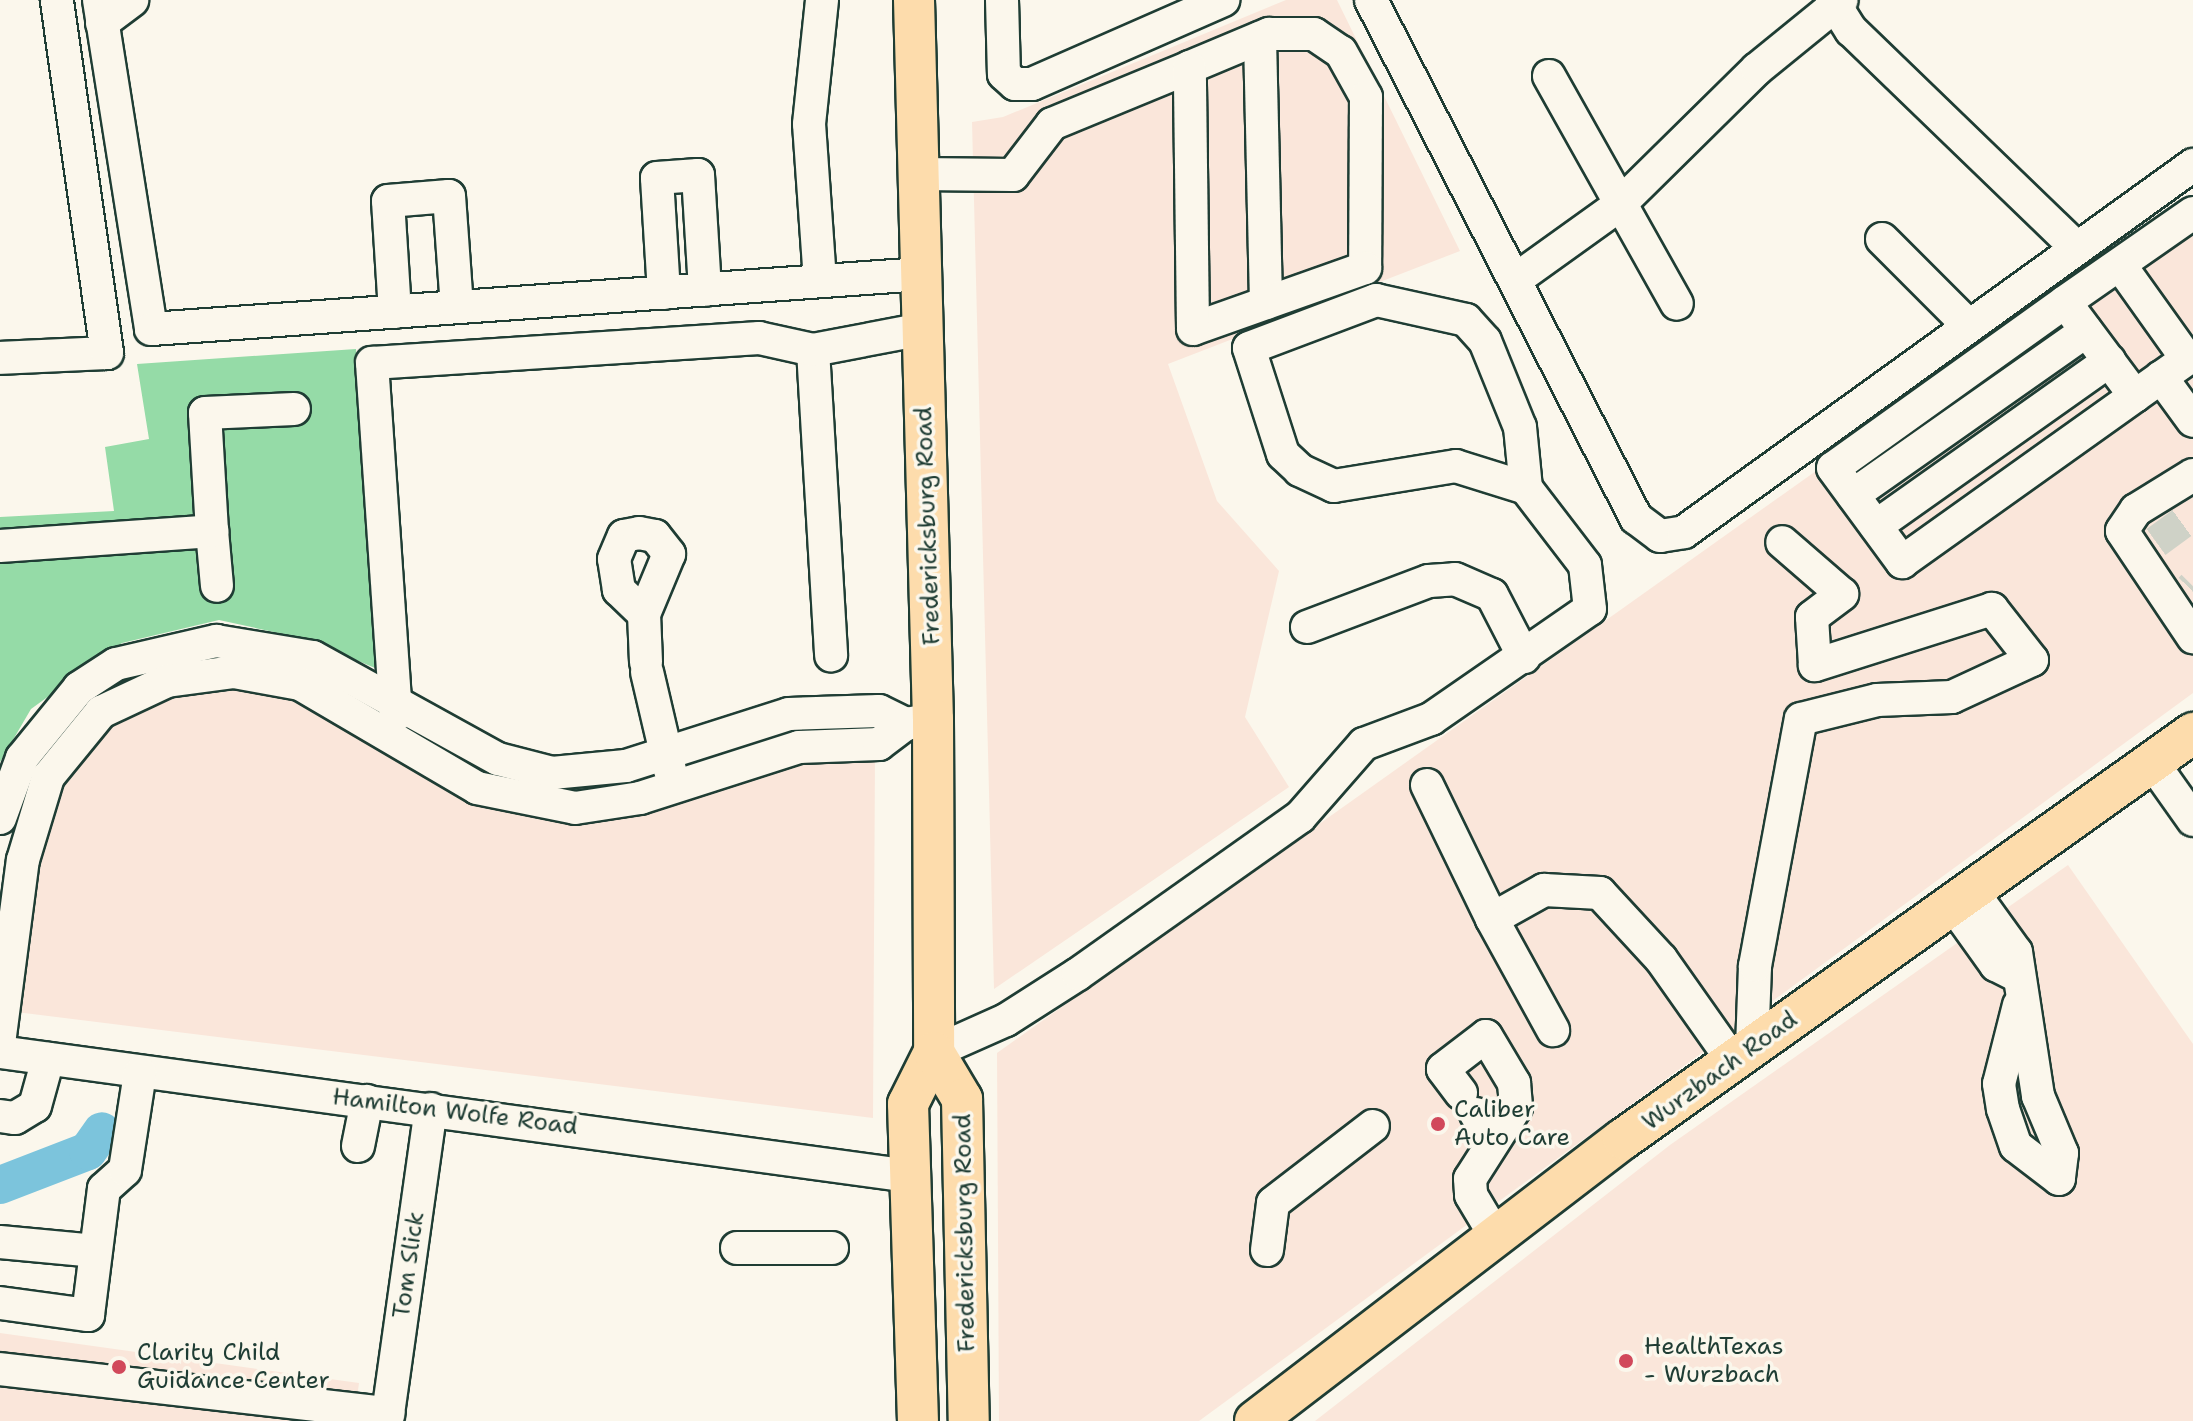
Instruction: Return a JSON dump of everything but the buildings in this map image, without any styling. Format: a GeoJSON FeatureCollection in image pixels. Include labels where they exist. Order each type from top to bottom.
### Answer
{"type":"FeatureCollection","features":[{"type":"Feature","properties":{"kind":"main road","name":"Fredericksburg Road"},"geometry":{"type":"LineString","coordinates":[[914,0],[923,329],[920,721],[934,1052],[962,1099],[969,1421]]}},
{"type":"Feature","properties":{"kind":"main road","name":"Wurzbach Road"},"geometry":{"type":"LineString","coordinates":[[1255,1421],[1743,1054],[2193,733]]}},
{"type":"Feature","properties":{"kind":"main road","name":"Fredericksburg Road"},"geometry":{"type":"LineString","coordinates":[[918,1421],[908,1104],[934,1052]]}},
{"type":"Feature","properties":{"kind":"main road"},"geometry":{"type":"LineString","coordinates":[[909,1176],[943,1198],[964,1227]]}},
{"type":"Feature","properties":{"kind":"street"},"geometry":{"type":"LineString","coordinates":[[0,358],[107,353],[57,0]]}},
{"type":"Feature","properties":{"kind":"street"},"geometry":{"type":"LineString","coordinates":[[132,0],[100,12],[151,329],[922,274]]}},
{"type":"Feature","properties":{"kind":"street"},"geometry":{"type":"LineString","coordinates":[[813,282],[809,124],[822,0]]}},
{"type":"Feature","properties":{"kind":"street"},"geometry":{"type":"LineString","coordinates":[[1002,0],[1004,74],[1015,84],[1032,84],[1204,4]]}},
{"type":"Feature","properties":{"kind":"street"},"geometry":{"type":"LineString","coordinates":[[1371,0],[1636,518],[1660,536],[1684,532],[1967,324],[2193,165]]}},
{"type":"Feature","properties":{"kind":"street"},"geometry":{"type":"LineString","coordinates":[[1515,280],[1618,206],[1757,69],[1836,2],[1851,30],[2076,247]]}},
{"type":"Feature","properties":{"kind":"street"},"geometry":{"type":"LineString","coordinates":[[919,174],[1013,175],[1052,124],[1260,38],[1290,32],[1328,41],[1366,97],[1365,268],[1193,329],[1190,67]]}},
{"type":"Feature","properties":{"kind":"street"},"geometry":{"type":"LineString","coordinates":[[1260,38],[1266,303]]}},
{"type":"Feature","properties":{"kind":"street"},"geometry":{"type":"LineString","coordinates":[[1549,76],[1618,206],[1677,304]]}},
{"type":"Feature","properties":{"kind":"street"},"geometry":{"type":"LineString","coordinates":[[664,293],[657,178],[698,175],[705,290]]}},
{"type":"Feature","properties":{"kind":"street"},"geometry":{"type":"LineString","coordinates":[[395,312],[388,201],[449,196],[457,307]]}},
{"type":"Feature","properties":{"kind":"street"},"geometry":{"type":"LineString","coordinates":[[2120,265],[2187,359],[2163,380],[2135,396],[1902,562],[1833,468],[2193,213]]}},
{"type":"Feature","properties":{"kind":"street"},"geometry":{"type":"LineString","coordinates":[[1882,239],[1967,324]]}},
{"type":"Feature","properties":{"kind":"street"},"geometry":{"type":"LineString","coordinates":[[934,1052],[1006,1020],[1078,974],[1300,817],[1364,744],[1431,719],[1590,609],[1592,594],[1585,565],[1526,488],[1520,427],[1485,341],[1466,320],[1376,300],[1249,348],[1283,454],[1300,470],[1334,486],[1456,466],[1526,488]]}},
{"type":"Feature","properties":{"kind":"street"},"geometry":{"type":"LineString","coordinates":[[2065,302],[2135,396]]}},
{"type":"Feature","properties":{"kind":"street"},"geometry":{"type":"LineString","coordinates":[[398,742],[372,363],[759,338],[813,350],[923,329]]}},
{"type":"Feature","properties":{"kind":"street"},"geometry":{"type":"LineString","coordinates":[[1853,495],[2086,331]]}},
{"type":"Feature","properties":{"kind":"street"},"geometry":{"type":"LineString","coordinates":[[813,350],[831,655]]}},
{"type":"Feature","properties":{"kind":"street"},"geometry":{"type":"LineString","coordinates":[[1876,526],[2109,361]]}},
{"type":"Feature","properties":{"kind":"street"},"geometry":{"type":"LineString","coordinates":[[2163,380],[2193,421]]}},
{"type":"Feature","properties":{"kind":"street"},"geometry":{"type":"LineString","coordinates":[[217,586],[205,413],[294,409]]}},
{"type":"Feature","properties":{"kind":"street"},"geometry":{"type":"LineString","coordinates":[[2187,616],[2147,548],[2122,531],[2136,510],[2191,480]]}},
{"type":"Feature","properties":{"kind":"street"},"geometry":{"type":"LineString","coordinates":[[0,546],[212,531]]}},
{"type":"Feature","properties":{"kind":"street"},"geometry":{"type":"LineString","coordinates":[[1743,1054],[1755,966],[1801,719],[1877,700],[1952,697],[2032,660],[1992,609],[1815,665],[1812,617],[1842,594],[1782,542]]}},
{"type":"Feature","properties":{"kind":"street"},"geometry":{"type":"LineString","coordinates":[[1307,627],[1429,581],[1455,579],[1492,595],[1524,657]]}},
{"type":"Feature","properties":{"kind":"street"},"geometry":{"type":"LineString","coordinates":[[644,614],[646,667],[675,786]]}},
{"type":"Feature","properties":{"kind":"street"},"geometry":{"type":"LineString","coordinates":[[0,1036],[23,860],[48,777],[101,712],[174,663],[268,644],[343,670],[529,769],[589,773],[665,752],[742,724],[830,710],[879,711],[920,721]]}},
{"type":"Feature","properties":{"kind":"street"},"geometry":{"type":"LineString","coordinates":[[1,811],[22,758],[79,688],[116,664],[174,663],[279,677],[477,788],[553,806],[618,804],[756,756],[830,744],[879,744],[920,721]]}},
{"type":"Feature","properties":{"kind":"street"},"geometry":{"type":"LineString","coordinates":[[830,710],[830,744]]}},
{"type":"Feature","properties":{"kind":"street"},"geometry":{"type":"LineString","coordinates":[[2152,762],[2193,820]]}},
{"type":"Feature","properties":{"kind":"street"},"geometry":{"type":"LineString","coordinates":[[1427,785],[1492,919],[1553,1030]]}},
{"type":"Feature","properties":{"kind":"street"},"geometry":{"type":"LineString","coordinates":[[1492,919],[1544,890],[1600,893],[1743,1054]]}},
{"type":"Feature","properties":{"kind":"street"},"geometry":{"type":"LineString","coordinates":[[1963,898],[1996,965],[2018,989],[2038,1096],[2055,1136],[2059,1179],[2016,1146],[1999,1084],[2018,989]]}},
{"type":"Feature","properties":{"kind":"street","name":"Hamilton Wolfe Road"},"geometry":{"type":"LineString","coordinates":[[0,1052],[909,1176]]}},
{"type":"Feature","properties":{"kind":"street"},"geometry":{"type":"LineString","coordinates":[[0,1116],[15,1118],[35,1106],[48,1059]]}},
{"type":"Feature","properties":{"kind":"street"},"geometry":{"type":"LineString","coordinates":[[0,1303],[88,1315],[104,1189],[125,1170],[140,1073]]}},
{"type":"Feature","properties":{"kind":"street"},"geometry":{"type":"LineString","coordinates":[[358,1146],[367,1101]]}},
{"type":"Feature","properties":{"kind":"street"},"geometry":{"type":"LineString","coordinates":[[1468,1104],[1471,1195],[1496,1237]]}},
{"type":"Feature","properties":{"kind":"street","name":"Tom Slick"},"geometry":{"type":"LineString","coordinates":[[388,1417],[431,1109]]}},
{"type":"Feature","properties":{"kind":"street"},"geometry":{"type":"LineString","coordinates":[[1267,1250],[1273,1203],[1373,1126]]}},
{"type":"Feature","properties":{"kind":"street"},"geometry":{"type":"LineString","coordinates":[[2016,1146],[2055,1136]]}},
{"type":"Feature","properties":{"kind":"street"},"geometry":{"type":"LineString","coordinates":[[0,1242],[96,1251]]}},
{"type":"Feature","properties":{"kind":"street"},"geometry":{"type":"LineString","coordinates":[[737,1248],[832,1248]]}},
{"type":"Feature","properties":{"kind":"street"},"geometry":{"type":"LineString","coordinates":[[0,1369],[246,1409],[388,1417]]}},
{"type":"Feature","properties":{"kind":"shaded area"},"geometry":{"type":"Polygon","coordinates":[[[1286,0],[1337,0],[1460,251],[1168,364],[1217,501],[1279,571],[1245,717],[1289,787],[994,989],[972,122],[1003,117],[1286,0]]]}},
{"type":"Feature","properties":{"kind":"shaded area"},"geometry":{"type":"Polygon","coordinates":[[[2193,203],[2193,693],[1199,1421],[999,1421],[997,1053],[2193,203]]]}},
{"type":"Feature","properties":{"kind":"shaded area"},"geometry":{"type":"Polygon","coordinates":[[[204,682],[292,693],[492,805],[806,759],[875,757],[873,1118],[16,1012],[42,818],[70,763],[104,726],[204,682]]]}},
{"type":"Feature","properties":{"kind":"shaded area"},"geometry":{"type":"Polygon","coordinates":[[[2068,865],[2193,1044],[2193,1421],[1315,1421],[1670,1145],[2068,865]]]}},
{"type":"Feature","properties":{"kind":"shaded area","name":"Clarity Child Guidance Center"},"geometry":{"type":"Polygon","coordinates":[[[0,1333],[359,1383],[354,1421],[0,1421],[0,1333]]]}},
{"type":"Feature","properties":{"kind":"green space"},"geometry":{"type":"Polygon","coordinates":[[[356,349],[375,668],[306,639],[219,620],[122,643],[31,709],[0,762],[0,517],[114,511],[105,447],[149,439],[137,364],[356,349]]]}},
{"type":"Feature","properties":{"kind":"waterway"},"geometry":{"type":"LineString","coordinates":[[0,1185],[88,1151],[102,1131]]}},
{"type":"Feature","properties":{"kind":"tunnel"},"geometry":{"type":"LineString","coordinates":[[2156,542],[2193,515]]}},
{"type":"Feature","properties":{"kind":"tunnel"},"geometry":{"type":"LineString","coordinates":[[2190,589],[2193,586]]}},
{"type":"Feature","properties":{"kind":"place","name":"Caliber Auto Care"},"geometry":{"type":"Point","coordinates":[1438,1124]}},
{"type":"Feature","properties":{"kind":"place","name":"HealthTexas - Wurzbach"},"geometry":{"type":"Point","coordinates":[1626,1361]}},
{"type":"Feature","properties":{"kind":"place","name":"Clarity Child Guidance Center"},"geometry":{"type":"Point","coordinates":[119,1367]}}]}
